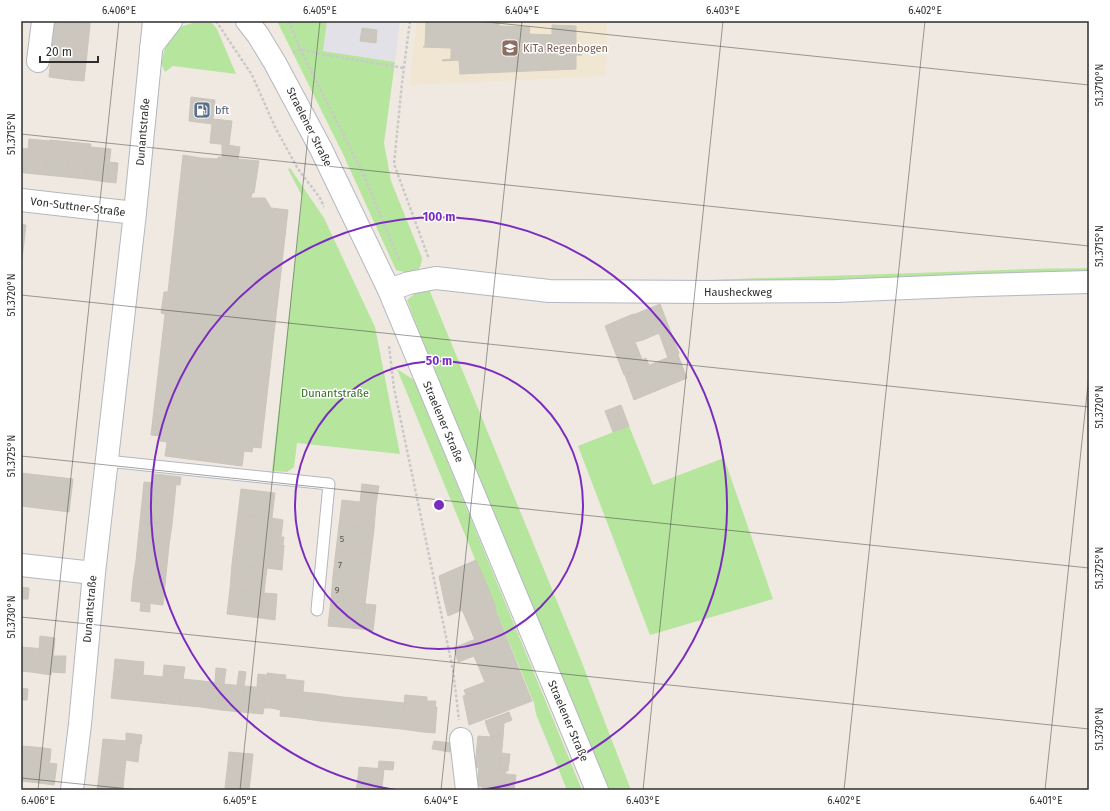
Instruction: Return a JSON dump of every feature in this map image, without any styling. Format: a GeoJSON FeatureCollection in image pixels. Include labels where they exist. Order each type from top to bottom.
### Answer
{"type":"FeatureCollection","features":[{"type":"Feature","properties":{"kind":"street"},"geometry":{"type":"LineString","coordinates":[[38,61],[43,21]]}},
{"type":"Feature","properties":{"kind":"street","name":"Dunantstraße"},"geometry":{"type":"LineString","coordinates":[[72,790],[80,724],[94,574],[135,214],[154,21]]}},
{"type":"Feature","properties":{"kind":"street"},"geometry":{"type":"LineString","coordinates":[[151,47],[171,21]]}},
{"type":"Feature","properties":{"kind":"street","name":"Straelener Straße"},"geometry":{"type":"LineString","coordinates":[[254,26],[321,149],[389,290],[597,790]]}},
{"type":"Feature","properties":{"kind":"street","name":"Von-Suttner-Straße"},"geometry":{"type":"LineString","coordinates":[[21,200],[135,214]]}},
{"type":"Feature","properties":{"kind":"street","name":"Hausheckweg"},"geometry":{"type":"LineString","coordinates":[[389,290],[409,283],[436,278],[549,290],[711,292],[836,291],[1089,282]]}},
{"type":"Feature","properties":{"kind":"street"},"geometry":{"type":"LineString","coordinates":[[21,565],[94,574]]}},
{"type":"Feature","properties":{"kind":"street"},"geometry":{"type":"LineString","coordinates":[[460,739],[467,790]]}},
{"type":"Feature","properties":{"kind":"lane"},"geometry":{"type":"LineString","coordinates":[[107,461],[329,484],[317,610]]}},
{"type":"Feature","properties":{"kind":"path"},"geometry":{"type":"LineString","coordinates":[[216,21],[252,75],[275,127],[298,169],[320,198],[327,212]]}},
{"type":"Feature","properties":{"kind":"path"},"geometry":{"type":"LineString","coordinates":[[290,21],[300,49],[363,173],[409,283]]}},
{"type":"Feature","properties":{"kind":"path"},"geometry":{"type":"LineString","coordinates":[[410,21],[394,164],[436,278]]}},
{"type":"Feature","properties":{"kind":"path"},"geometry":{"type":"LineString","coordinates":[[252,75],[300,49],[320,54],[404,68]]}},
{"type":"Feature","properties":{"kind":"path"},"geometry":{"type":"LineString","coordinates":[[388,344],[394,388],[453,670],[460,739]]}},
{"type":"Feature","properties":{"kind":"shaded area"},"geometry":{"type":"Polygon","coordinates":[[[327,21],[400,21],[395,62],[323,51],[327,21]]]}},
{"type":"Feature","properties":{"kind":"shaded area","name":"KiTa Regenbogen"},"geometry":{"type":"Polygon","coordinates":[[[417,21],[607,21],[606,76],[409,85],[417,21]]]}},
{"type":"Feature","properties":{"kind":"green space"},"geometry":{"type":"Polygon","coordinates":[[[277,21],[327,21],[323,51],[395,62],[384,143],[391,181],[422,258],[421,264],[417,271],[410,273],[396,270],[342,152],[277,21]]]}},
{"type":"Feature","properties":{"kind":"green space"},"geometry":{"type":"Polygon","coordinates":[[[193,23],[212,23],[217,29],[236,74],[173,66],[165,72],[161,63],[167,41],[180,27],[193,23]]]}},
{"type":"Feature","properties":{"kind":"green space"},"geometry":{"type":"Polygon","coordinates":[[[290,168],[324,218],[375,327],[400,454],[297,443],[294,467],[287,472],[272,471],[302,196],[288,169],[290,168]]]}},
{"type":"Feature","properties":{"kind":"green space"},"geometry":{"type":"Polygon","coordinates":[[[1089,268],[1089,275],[840,284],[592,284],[1030,269],[1089,268]]]}},
{"type":"Feature","properties":{"kind":"green space"},"geometry":{"type":"Polygon","coordinates":[[[427,284],[579,655],[631,790],[604,790],[417,327],[407,300],[427,284]]]}},
{"type":"Feature","properties":{"kind":"green space"},"geometry":{"type":"Polygon","coordinates":[[[397,369],[414,380],[582,790],[567,790],[536,714],[534,703],[397,369]]]}},
{"type":"Feature","properties":{"kind":"green space"},"geometry":{"type":"Polygon","coordinates":[[[629,426],[653,485],[724,458],[773,599],[650,635],[578,446],[629,426]]]}},
{"type":"Feature","properties":{"kind":"building"},"geometry":{"type":"Polygon","coordinates":[[[55,21],[78,24],[76,42],[53,40],[55,21]]]}},
{"type":"Feature","properties":{"kind":"building"},"geometry":{"type":"Polygon","coordinates":[[[55,21],[78,21],[78,24],[55,21]]]}},
{"type":"Feature","properties":{"kind":"building"},"geometry":{"type":"Polygon","coordinates":[[[78,21],[90,21],[90,25],[78,24],[78,21]]]}},
{"type":"Feature","properties":{"kind":"building"},"geometry":{"type":"Polygon","coordinates":[[[426,21],[499,22],[499,26],[530,27],[529,34],[552,35],[552,25],[576,26],[576,54],[582,55],[576,55],[576,69],[460,74],[459,60],[442,60],[451,59],[451,48],[423,47],[425,46],[426,21]]]}},
{"type":"Feature","properties":{"kind":"building"},"geometry":{"type":"Polygon","coordinates":[[[78,24],[90,25],[88,44],[76,42],[78,24]]]}},
{"type":"Feature","properties":{"kind":"building"},"geometry":{"type":"Polygon","coordinates":[[[362,28],[377,30],[376,43],[360,41],[362,28]]]}},
{"type":"Feature","properties":{"kind":"building"},"geometry":{"type":"Polygon","coordinates":[[[53,40],[76,42],[74,61],[51,59],[53,40]]]}},
{"type":"Feature","properties":{"kind":"building"},"geometry":{"type":"Polygon","coordinates":[[[76,42],[88,44],[86,63],[74,61],[76,42]]]}},
{"type":"Feature","properties":{"kind":"building"},"geometry":{"type":"Polygon","coordinates":[[[51,59],[74,61],[71,80],[49,77],[51,59]]]}},
{"type":"Feature","properties":{"kind":"building"},"geometry":{"type":"Polygon","coordinates":[[[74,61],[86,63],[84,81],[71,80],[74,61]]]}},
{"type":"Feature","properties":{"kind":"building"},"geometry":{"type":"Polygon","coordinates":[[[191,97],[215,100],[213,119],[232,121],[229,145],[210,143],[212,124],[189,121],[191,97]]]}},
{"type":"Feature","properties":{"kind":"building"},"geometry":{"type":"Polygon","coordinates":[[[29,139],[50,141],[48,151],[28,149],[29,139]]]}},
{"type":"Feature","properties":{"kind":"building"},"geometry":{"type":"Polygon","coordinates":[[[50,140],[70,142],[69,153],[48,151],[50,140]]]}},
{"type":"Feature","properties":{"kind":"building"},"geometry":{"type":"Polygon","coordinates":[[[70,142],[91,144],[89,156],[69,153],[70,142]]]}},
{"type":"Feature","properties":{"kind":"building"},"geometry":{"type":"Polygon","coordinates":[[[222,144],[240,147],[238,159],[222,157],[222,144]]]}},
{"type":"Feature","properties":{"kind":"building"},"geometry":{"type":"Polygon","coordinates":[[[90,147],[111,149],[110,158],[89,156],[90,147]]]}},
{"type":"Feature","properties":{"kind":"building"},"geometry":{"type":"Polygon","coordinates":[[[21,148],[28,149],[25,173],[21,172],[21,148]]]}},
{"type":"Feature","properties":{"kind":"building"},"geometry":{"type":"Polygon","coordinates":[[[28,149],[48,151],[46,175],[25,173],[28,149]]]}},
{"type":"Feature","properties":{"kind":"building"},"geometry":{"type":"Polygon","coordinates":[[[48,151],[69,153],[66,177],[46,175],[48,151]]]}},
{"type":"Feature","properties":{"kind":"building"},"geometry":{"type":"Polygon","coordinates":[[[69,153],[89,156],[86,179],[66,177],[69,153]]]}},
{"type":"Feature","properties":{"kind":"building"},"geometry":{"type":"Polygon","coordinates":[[[183,155],[201,158],[199,175],[181,173],[183,155]]]}},
{"type":"Feature","properties":{"kind":"building"},"geometry":{"type":"Polygon","coordinates":[[[89,156],[110,158],[107,182],[86,179],[89,156]]]}},
{"type":"Feature","properties":{"kind":"building"},"geometry":{"type":"Polygon","coordinates":[[[218,157],[259,161],[254,193],[215,189],[218,157]]]}},
{"type":"Feature","properties":{"kind":"building"},"geometry":{"type":"Polygon","coordinates":[[[201,158],[218,159],[215,189],[252,193],[251,198],[265,198],[271,208],[288,210],[261,448],[253,447],[252,452],[244,451],[242,466],[165,456],[167,442],[160,441],[161,436],[151,435],[165,314],[161,313],[164,292],[168,292],[181,173],[199,175],[201,158]]]}},
{"type":"Feature","properties":{"kind":"building"},"geometry":{"type":"Polygon","coordinates":[[[109,162],[118,163],[116,183],[107,182],[109,162]]]}},
{"type":"Feature","properties":{"kind":"building"},"geometry":{"type":"Polygon","coordinates":[[[21,224],[26,225],[21,268],[21,224]]]}},
{"type":"Feature","properties":{"kind":"building"},"geometry":{"type":"Polygon","coordinates":[[[660,304],[679,353],[668,358],[659,333],[643,340],[633,315],[660,304]]]}},
{"type":"Feature","properties":{"kind":"building"},"geometry":{"type":"Polygon","coordinates":[[[633,314],[643,340],[635,342],[645,367],[624,375],[605,326],[633,314]]]}},
{"type":"Feature","properties":{"kind":"building"},"geometry":{"type":"Polygon","coordinates":[[[679,353],[678,355],[687,378],[634,400],[625,375],[679,353]]]}},
{"type":"Feature","properties":{"kind":"building"},"geometry":{"type":"Polygon","coordinates":[[[646,358],[649,365],[645,367],[642,360],[646,358]]]}},
{"type":"Feature","properties":{"kind":"building"},"geometry":{"type":"Polygon","coordinates":[[[621,405],[629,426],[613,432],[605,411],[621,405]]]}},
{"type":"Feature","properties":{"kind":"building"},"geometry":{"type":"Polygon","coordinates":[[[21,473],[73,479],[69,512],[21,506],[21,473]]]}},
{"type":"Feature","properties":{"kind":"building"},"geometry":{"type":"Polygon","coordinates":[[[154,474],[164,475],[163,484],[153,483],[154,474]]]}},
{"type":"Feature","properties":{"kind":"building"},"geometry":{"type":"Polygon","coordinates":[[[164,475],[181,477],[180,485],[163,484],[164,475]]]}},
{"type":"Feature","properties":{"kind":"building"},"geometry":{"type":"Polygon","coordinates":[[[144,482],[176,485],[174,505],[142,502],[144,482]]]}},
{"type":"Feature","properties":{"kind":"building"},"geometry":{"type":"Polygon","coordinates":[[[362,484],[379,486],[376,504],[360,502],[362,484]]]}},
{"type":"Feature","properties":{"kind":"building"},"geometry":{"type":"Polygon","coordinates":[[[241,489],[275,493],[272,518],[238,514],[241,489]]]}},
{"type":"Feature","properties":{"kind":"building"},"geometry":{"type":"Polygon","coordinates":[[[342,500],[376,504],[374,529],[339,525],[342,500]]]}},
{"type":"Feature","properties":{"kind":"building"},"geometry":{"type":"Polygon","coordinates":[[[142,502],[174,505],[172,525],[140,521],[142,502]]]}},
{"type":"Feature","properties":{"kind":"building"},"geometry":{"type":"Polygon","coordinates":[[[238,514],[272,518],[270,543],[235,539],[238,514]]]}},
{"type":"Feature","properties":{"kind":"building"},"geometry":{"type":"Polygon","coordinates":[[[272,518],[283,520],[281,537],[284,537],[283,544],[270,543],[272,518]]]}},
{"type":"Feature","properties":{"kind":"building"},"geometry":{"type":"Polygon","coordinates":[[[140,521],[172,525],[169,545],[138,541],[140,521]]]}},
{"type":"Feature","properties":{"kind":"building"},"geometry":{"type":"Polygon","coordinates":[[[339,525],[374,529],[371,554],[336,550],[339,525]]]}},
{"type":"Feature","properties":{"kind":"building"},"geometry":{"type":"Polygon","coordinates":[[[235,539],[270,543],[267,568],[232,564],[235,539]]]}},
{"type":"Feature","properties":{"kind":"building"},"geometry":{"type":"Polygon","coordinates":[[[138,541],[169,545],[167,565],[136,561],[138,541]]]}},
{"type":"Feature","properties":{"kind":"building"},"geometry":{"type":"Polygon","coordinates":[[[270,543],[284,545],[282,570],[267,568],[270,543]]]}},
{"type":"Feature","properties":{"kind":"building"},"geometry":{"type":"Polygon","coordinates":[[[336,550],[371,554],[368,579],[333,576],[336,550]]]}},
{"type":"Feature","properties":{"kind":"building"},"geometry":{"type":"Polygon","coordinates":[[[476,560],[486,583],[456,596],[448,572],[476,560]]]}},
{"type":"Feature","properties":{"kind":"building"},"geometry":{"type":"Polygon","coordinates":[[[136,561],[167,565],[165,585],[133,581],[136,561]]]}},
{"type":"Feature","properties":{"kind":"building"},"geometry":{"type":"Polygon","coordinates":[[[232,564],[267,568],[264,593],[230,589],[232,564]]]}},
{"type":"Feature","properties":{"kind":"building"},"geometry":{"type":"Polygon","coordinates":[[[448,572],[456,596],[444,600],[439,576],[448,572]]]}},
{"type":"Feature","properties":{"kind":"building"},"geometry":{"type":"Polygon","coordinates":[[[333,576],[368,579],[365,604],[331,600],[333,576]]]}},
{"type":"Feature","properties":{"kind":"building"},"geometry":{"type":"Polygon","coordinates":[[[133,581],[165,585],[163,605],[131,601],[133,581]]]}},
{"type":"Feature","properties":{"kind":"building"},"geometry":{"type":"Polygon","coordinates":[[[486,583],[496,608],[467,621],[456,596],[486,583]]]}},
{"type":"Feature","properties":{"kind":"building"},"geometry":{"type":"Polygon","coordinates":[[[21,587],[29,588],[28,599],[21,599],[21,587]]]}},
{"type":"Feature","properties":{"kind":"building"},"geometry":{"type":"Polygon","coordinates":[[[230,589],[264,593],[261,618],[227,614],[230,589]]]}},
{"type":"Feature","properties":{"kind":"building"},"geometry":{"type":"Polygon","coordinates":[[[264,593],[277,594],[275,620],[261,618],[264,593]]]}},
{"type":"Feature","properties":{"kind":"building"},"geometry":{"type":"Polygon","coordinates":[[[456,596],[462,610],[448,616],[444,600],[456,596]]]}},
{"type":"Feature","properties":{"kind":"building"},"geometry":{"type":"Polygon","coordinates":[[[331,600],[365,604],[362,629],[328,626],[331,600]]]}},
{"type":"Feature","properties":{"kind":"building"},"geometry":{"type":"Polygon","coordinates":[[[141,602],[150,603],[150,612],[140,611],[141,602]]]}},
{"type":"Feature","properties":{"kind":"building"},"geometry":{"type":"Polygon","coordinates":[[[365,604],[376,605],[373,631],[362,629],[365,604]]]}},
{"type":"Feature","properties":{"kind":"building"},"geometry":{"type":"Polygon","coordinates":[[[495,609],[503,629],[475,640],[467,621],[495,609]]]}},
{"type":"Feature","properties":{"kind":"building"},"geometry":{"type":"Polygon","coordinates":[[[503,629],[521,674],[494,684],[476,639],[503,629]]]}},
{"type":"Feature","properties":{"kind":"building"},"geometry":{"type":"Polygon","coordinates":[[[40,636],[55,638],[54,650],[39,649],[40,636]]]}},
{"type":"Feature","properties":{"kind":"building"},"geometry":{"type":"Polygon","coordinates":[[[476,639],[494,684],[466,695],[464,690],[485,682],[468,642],[476,639]]]}},
{"type":"Feature","properties":{"kind":"building"},"geometry":{"type":"Polygon","coordinates":[[[468,642],[474,656],[458,662],[454,648],[468,642]]]}},
{"type":"Feature","properties":{"kind":"building"},"geometry":{"type":"Polygon","coordinates":[[[21,647],[33,648],[31,672],[21,671],[21,647]]]}},
{"type":"Feature","properties":{"kind":"building"},"geometry":{"type":"Polygon","coordinates":[[[33,648],[54,650],[51,675],[31,672],[33,648]]]}},
{"type":"Feature","properties":{"kind":"building"},"geometry":{"type":"Polygon","coordinates":[[[53,656],[66,656],[65,673],[52,672],[53,656]]]}},
{"type":"Feature","properties":{"kind":"building"},"geometry":{"type":"Polygon","coordinates":[[[115,659],[144,662],[143,675],[114,671],[115,659]]]}},
{"type":"Feature","properties":{"kind":"building"},"geometry":{"type":"Polygon","coordinates":[[[164,665],[185,667],[183,679],[163,677],[164,665]]]}},
{"type":"Feature","properties":{"kind":"building"},"geometry":{"type":"Polygon","coordinates":[[[216,668],[226,669],[224,684],[215,682],[216,668]]]}},
{"type":"Feature","properties":{"kind":"building"},"geometry":{"type":"Polygon","coordinates":[[[114,671],[122,672],[119,699],[111,698],[114,671]]]}},
{"type":"Feature","properties":{"kind":"building"},"geometry":{"type":"Polygon","coordinates":[[[239,671],[246,672],[244,686],[237,685],[239,671]]]}},
{"type":"Feature","properties":{"kind":"building"},"geometry":{"type":"Polygon","coordinates":[[[122,672],[143,675],[140,701],[119,699],[122,672]]]}},
{"type":"Feature","properties":{"kind":"building"},"geometry":{"type":"Polygon","coordinates":[[[267,673],[275,674],[271,708],[264,708],[267,673]]]}},
{"type":"Feature","properties":{"kind":"building"},"geometry":{"type":"Polygon","coordinates":[[[258,674],[266,675],[265,688],[257,687],[258,674]]]}},
{"type":"Feature","properties":{"kind":"building"},"geometry":{"type":"Polygon","coordinates":[[[275,674],[286,675],[280,710],[271,708],[275,674]]]}},
{"type":"Feature","properties":{"kind":"building"},"geometry":{"type":"Polygon","coordinates":[[[521,674],[532,701],[469,725],[463,696],[521,674]]]}},
{"type":"Feature","properties":{"kind":"building"},"geometry":{"type":"Polygon","coordinates":[[[143,675],[163,677],[160,703],[140,701],[143,675]]]}},
{"type":"Feature","properties":{"kind":"building"},"geometry":{"type":"Polygon","coordinates":[[[163,677],[183,679],[180,705],[160,703],[163,677]]]}},
{"type":"Feature","properties":{"kind":"building"},"geometry":{"type":"Polygon","coordinates":[[[183,679],[203,681],[201,707],[180,705],[183,679]]]}},
{"type":"Feature","properties":{"kind":"building"},"geometry":{"type":"Polygon","coordinates":[[[286,679],[304,681],[303,692],[284,690],[286,679]]]}},
{"type":"Feature","properties":{"kind":"building"},"geometry":{"type":"Polygon","coordinates":[[[203,681],[224,684],[221,710],[201,707],[203,681]]]}},
{"type":"Feature","properties":{"kind":"building"},"geometry":{"type":"Polygon","coordinates":[[[224,684],[244,686],[241,712],[221,710],[224,684]]]}},
{"type":"Feature","properties":{"kind":"building"},"geometry":{"type":"Polygon","coordinates":[[[244,686],[266,688],[263,714],[241,712],[244,686]]]}},
{"type":"Feature","properties":{"kind":"building"},"geometry":{"type":"Polygon","coordinates":[[[21,688],[28,689],[27,700],[21,700],[21,688]]]}},
{"type":"Feature","properties":{"kind":"building"},"geometry":{"type":"Polygon","coordinates":[[[283,690],[303,692],[300,718],[280,716],[283,690]]]}},
{"type":"Feature","properties":{"kind":"building"},"geometry":{"type":"Polygon","coordinates":[[[303,692],[323,694],[320,721],[300,718],[303,692]]]}},
{"type":"Feature","properties":{"kind":"building"},"geometry":{"type":"Polygon","coordinates":[[[323,694],[343,697],[341,723],[320,721],[323,694]]]}},
{"type":"Feature","properties":{"kind":"building"},"geometry":{"type":"Polygon","coordinates":[[[405,695],[427,697],[427,701],[436,701],[435,707],[404,703],[405,695]]]}},
{"type":"Feature","properties":{"kind":"building"},"geometry":{"type":"Polygon","coordinates":[[[343,697],[364,699],[361,725],[341,723],[343,697]]]}},
{"type":"Feature","properties":{"kind":"building"},"geometry":{"type":"Polygon","coordinates":[[[364,699],[384,701],[381,727],[361,725],[364,699]]]}},
{"type":"Feature","properties":{"kind":"building"},"geometry":{"type":"Polygon","coordinates":[[[384,701],[404,703],[401,729],[381,727],[384,701]]]}},
{"type":"Feature","properties":{"kind":"building"},"geometry":{"type":"Polygon","coordinates":[[[404,703],[426,706],[423,732],[401,729],[404,703]]]}},
{"type":"Feature","properties":{"kind":"building"},"geometry":{"type":"Polygon","coordinates":[[[426,706],[437,707],[435,733],[423,732],[426,706]]]}},
{"type":"Feature","properties":{"kind":"building"},"geometry":{"type":"Polygon","coordinates":[[[509,712],[512,720],[488,730],[485,721],[509,712]]]}},
{"type":"Feature","properties":{"kind":"building"},"geometry":{"type":"Polygon","coordinates":[[[504,723],[503,738],[493,737],[491,729],[504,723]]]}},
{"type":"Feature","properties":{"kind":"building"},"geometry":{"type":"Polygon","coordinates":[[[491,729],[493,737],[491,737],[488,730],[491,729]]]}},
{"type":"Feature","properties":{"kind":"building"},"geometry":{"type":"Polygon","coordinates":[[[126,733],[142,735],[141,744],[126,741],[126,733]]]}},
{"type":"Feature","properties":{"kind":"building"},"geometry":{"type":"Polygon","coordinates":[[[478,736],[503,738],[500,770],[475,767],[478,736]]]}},
{"type":"Feature","properties":{"kind":"building"},"geometry":{"type":"Polygon","coordinates":[[[103,739],[128,741],[126,760],[101,757],[103,739]]]}},
{"type":"Feature","properties":{"kind":"building"},"geometry":{"type":"Polygon","coordinates":[[[434,741],[451,743],[450,752],[432,749],[434,741]]]}},
{"type":"Feature","properties":{"kind":"building"},"geometry":{"type":"Polygon","coordinates":[[[128,742],[140,743],[138,762],[126,760],[128,742]]]}},
{"type":"Feature","properties":{"kind":"building"},"geometry":{"type":"Polygon","coordinates":[[[23,746],[44,748],[42,759],[21,757],[23,746]]]}},
{"type":"Feature","properties":{"kind":"building"},"geometry":{"type":"Polygon","coordinates":[[[44,748],[51,749],[50,760],[42,759],[44,748]]]}},
{"type":"Feature","properties":{"kind":"building"},"geometry":{"type":"Polygon","coordinates":[[[229,752],[253,754],[251,773],[227,771],[229,752]]]}},
{"type":"Feature","properties":{"kind":"building"},"geometry":{"type":"Polygon","coordinates":[[[501,753],[510,754],[508,771],[500,770],[501,753]]]}},
{"type":"Feature","properties":{"kind":"building"},"geometry":{"type":"Polygon","coordinates":[[[21,757],[42,759],[39,783],[21,781],[21,757]]]}},
{"type":"Feature","properties":{"kind":"building"},"geometry":{"type":"Polygon","coordinates":[[[101,757],[126,760],[124,778],[99,775],[101,757]]]}},
{"type":"Feature","properties":{"kind":"building"},"geometry":{"type":"Polygon","coordinates":[[[42,759],[50,760],[49,763],[57,764],[54,785],[39,783],[42,759]]]}},
{"type":"Feature","properties":{"kind":"building"},"geometry":{"type":"Polygon","coordinates":[[[379,761],[394,762],[393,770],[378,769],[379,761]]]}},
{"type":"Feature","properties":{"kind":"building"},"geometry":{"type":"Polygon","coordinates":[[[359,767],[384,769],[382,788],[357,785],[359,767]]]}},
{"type":"Feature","properties":{"kind":"building"},"geometry":{"type":"Polygon","coordinates":[[[479,767],[506,770],[504,789],[477,786],[479,767]]]}},
{"type":"Feature","properties":{"kind":"building"},"geometry":{"type":"Polygon","coordinates":[[[227,771],[251,773],[249,790],[225,788],[227,771]]]}},
{"type":"Feature","properties":{"kind":"building"},"geometry":{"type":"Polygon","coordinates":[[[506,774],[516,775],[514,790],[504,789],[506,774]]]}},
{"type":"Feature","properties":{"kind":"building"},"geometry":{"type":"Polygon","coordinates":[[[99,775],[124,778],[123,790],[97,790],[99,775]]]}},
{"type":"Feature","properties":{"kind":"building"},"geometry":{"type":"Polygon","coordinates":[[[357,785],[382,788],[382,790],[356,790],[357,785]]]}},
{"type":"Feature","properties":{"kind":"building"},"geometry":{"type":"Polygon","coordinates":[[[482,787],[509,790],[482,790],[482,787]]]}},
{"type":"Feature","properties":{"kind":"place","name":"KiTa Regenbogen"},"geometry":{"type":"Point","coordinates":[510,48]}},
{"type":"Feature","properties":{"kind":"place","name":"bft"},"geometry":{"type":"Point","coordinates":[202,110]}}]}
